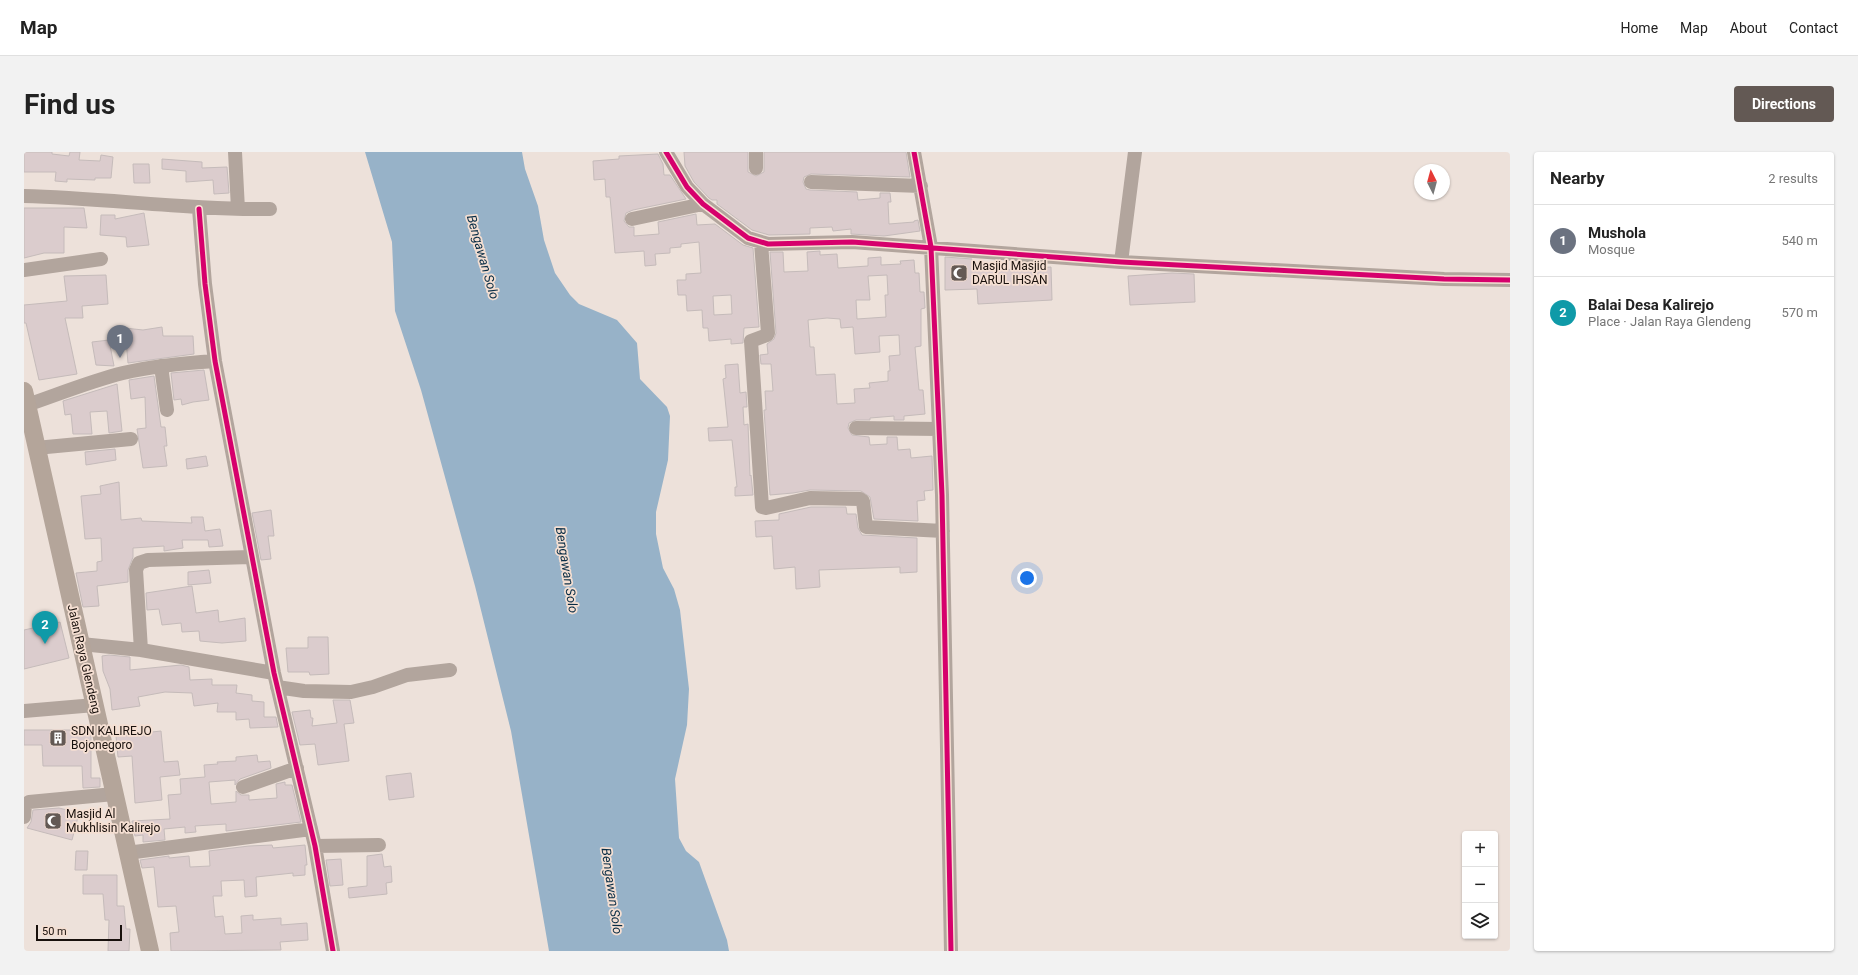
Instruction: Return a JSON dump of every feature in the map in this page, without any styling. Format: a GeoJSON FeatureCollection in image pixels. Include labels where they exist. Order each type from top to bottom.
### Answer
{"type":"FeatureCollection","features":[{"type":"Feature","properties":{"kind":"main road","name":"Jalan Raya Glendeng"},"geometry":{"type":"LineString","coordinates":[[26,398],[150,951]]}},
{"type":"Feature","properties":{"kind":"street"},"geometry":{"type":"LineString","coordinates":[[235,152],[238,209]]}},
{"type":"Feature","properties":{"kind":"street"},"geometry":{"type":"LineString","coordinates":[[666,152],[687,186],[703,204],[739,231],[761,243],[777,245],[852,242],[1121,262],[1444,279],[1510,280]]}},
{"type":"Feature","properties":{"kind":"street"},"geometry":{"type":"LineString","coordinates":[[756,152],[756,168]]}},
{"type":"Feature","properties":{"kind":"street"},"geometry":{"type":"LineString","coordinates":[[914,152],[931,248],[943,531],[951,951]]}},
{"type":"Feature","properties":{"kind":"street"},"geometry":{"type":"LineString","coordinates":[[1121,262],[1135,152]]}},
{"type":"Feature","properties":{"kind":"street"},"geometry":{"type":"LineString","coordinates":[[811,182],[921,186]]}},
{"type":"Feature","properties":{"kind":"street"},"geometry":{"type":"LineString","coordinates":[[24,196],[63,197],[199,208],[270,208]]}},
{"type":"Feature","properties":{"kind":"street"},"geometry":{"type":"LineString","coordinates":[[632,219],[703,204]]}},
{"type":"Feature","properties":{"kind":"street"},"geometry":{"type":"LineString","coordinates":[[199,208],[206,291],[215,361],[274,673],[315,846],[333,951]]}},
{"type":"Feature","properties":{"kind":"street"},"geometry":{"type":"LineString","coordinates":[[761,243],[768,333],[767,335],[751,341],[762,507],[766,508],[810,498],[860,499],[862,501],[866,526],[943,531]]}},
{"type":"Feature","properties":{"kind":"street"},"geometry":{"type":"LineString","coordinates":[[24,270],[101,259]]}},
{"type":"Feature","properties":{"kind":"street"},"geometry":{"type":"LineString","coordinates":[[26,398],[161,366],[215,361]]}},
{"type":"Feature","properties":{"kind":"street"},"geometry":{"type":"LineString","coordinates":[[161,366],[166,410]]}},
{"type":"Feature","properties":{"kind":"street"},"geometry":{"type":"LineString","coordinates":[[856,428],[939,429]]}},
{"type":"Feature","properties":{"kind":"street"},"geometry":{"type":"LineString","coordinates":[[36,448],[131,439]]}},
{"type":"Feature","properties":{"kind":"street"},"geometry":{"type":"LineString","coordinates":[[141,650],[136,570],[139,563],[148,560],[251,557]]}},
{"type":"Feature","properties":{"kind":"street"},"geometry":{"type":"LineString","coordinates":[[81,644],[141,650],[274,673]]}},
{"type":"Feature","properties":{"kind":"street"},"geometry":{"type":"LineString","coordinates":[[277,687],[322,692],[351,692],[373,687],[407,675],[450,670]]}},
{"type":"Feature","properties":{"kind":"street"},"geometry":{"type":"LineString","coordinates":[[24,711],[95,705]]}},
{"type":"Feature","properties":{"kind":"street"},"geometry":{"type":"LineString","coordinates":[[243,787],[296,768]]}},
{"type":"Feature","properties":{"kind":"street"},"geometry":{"type":"LineString","coordinates":[[24,817],[25,805],[29,802],[114,794]]}},
{"type":"Feature","properties":{"kind":"street"},"geometry":{"type":"LineString","coordinates":[[127,853],[311,829]]}},
{"type":"Feature","properties":{"kind":"street"},"geometry":{"type":"LineString","coordinates":[[315,846],[379,845]]}},
{"type":"Feature","properties":{"kind":"water","name":"Bengawan Solo"},"geometry":{"type":"Polygon","coordinates":[[[365,152],[522,152],[525,169],[538,206],[544,240],[555,273],[570,295],[579,304],[617,320],[637,343],[640,379],[667,407],[670,416],[668,460],[656,512],[656,534],[663,568],[674,589],[680,610],[689,689],[687,725],[675,779],[679,838],[686,851],[699,862],[727,940],[729,951],[549,951],[511,731],[475,586],[421,390],[395,311],[392,242],[365,152]]]}},
{"type":"Feature","properties":{"kind":"building"},"geometry":{"type":"Polygon","coordinates":[[[24,152],[52,152],[52,154],[69,156],[70,152],[80,152],[79,160],[100,161],[101,155],[113,157],[111,178],[95,178],[95,180],[67,179],[67,182],[55,181],[56,172],[24,172],[24,152]]]}},
{"type":"Feature","properties":{"kind":"building"},"geometry":{"type":"Polygon","coordinates":[[[684,152],[748,152],[748,172],[756,176],[764,172],[764,152],[906,152],[910,177],[811,174],[804,177],[803,182],[806,189],[810,190],[857,192],[858,200],[880,198],[880,193],[890,193],[891,202],[888,202],[889,224],[914,222],[918,220],[920,231],[884,236],[851,234],[851,229],[833,231],[832,227],[810,228],[810,234],[769,235],[752,230],[717,204],[717,200],[712,200],[709,198],[694,182],[685,166],[684,152]]]}},
{"type":"Feature","properties":{"kind":"building"},"geometry":{"type":"Polygon","coordinates":[[[658,154],[663,164],[664,175],[670,175],[686,199],[633,210],[626,213],[624,221],[629,227],[634,227],[634,236],[659,234],[658,222],[696,214],[697,225],[715,224],[743,245],[753,248],[759,327],[744,328],[743,343],[731,344],[731,339],[709,341],[708,328],[703,328],[702,310],[687,311],[686,295],[678,295],[677,280],[686,280],[686,274],[701,273],[699,242],[681,244],[681,247],[670,248],[670,253],[655,254],[656,265],[645,266],[644,251],[615,253],[610,197],[606,197],[605,179],[594,180],[593,161],[619,159],[619,156],[658,154]],[[731,295],[713,296],[714,315],[732,314],[731,295]]]}},
{"type":"Feature","properties":{"kind":"building"},"geometry":{"type":"Polygon","coordinates":[[[162,159],[202,162],[202,168],[227,167],[229,193],[214,194],[213,180],[186,182],[186,171],[162,169],[162,159]]]}},
{"type":"Feature","properties":{"kind":"building"},"geometry":{"type":"Polygon","coordinates":[[[133,164],[149,164],[150,183],[134,183],[133,164]]]}},
{"type":"Feature","properties":{"kind":"building"},"geometry":{"type":"Polygon","coordinates":[[[24,208],[84,208],[87,228],[64,227],[64,253],[44,253],[24,258],[24,208]]]}},
{"type":"Feature","properties":{"kind":"building"},"geometry":{"type":"Polygon","coordinates":[[[144,213],[149,245],[127,247],[126,237],[100,235],[101,215],[115,215],[115,219],[144,213]]]}},
{"type":"Feature","properties":{"kind":"building"},"geometry":{"type":"Polygon","coordinates":[[[820,251],[820,255],[837,254],[838,268],[868,266],[868,258],[881,257],[881,265],[901,264],[900,261],[914,260],[915,273],[919,273],[920,292],[924,292],[925,308],[921,309],[921,346],[915,347],[919,390],[923,390],[925,414],[904,416],[904,420],[894,420],[894,416],[870,418],[870,420],[856,420],[849,423],[848,428],[852,435],[869,437],[870,445],[887,444],[887,437],[897,437],[898,450],[910,449],[911,458],[932,456],[933,490],[924,491],[925,500],[917,501],[918,521],[874,519],[870,497],[861,491],[810,490],[770,495],[764,410],[766,410],[765,391],[773,391],[771,364],[761,364],[760,355],[768,354],[767,344],[774,339],[776,333],[770,252],[783,252],[784,272],[808,271],[807,252],[820,251]],[[887,275],[868,276],[870,300],[856,300],[857,319],[886,317],[885,295],[888,295],[887,275]],[[827,318],[808,320],[810,347],[814,347],[816,375],[835,374],[837,404],[855,403],[854,389],[870,388],[869,383],[888,381],[888,371],[890,371],[889,356],[900,355],[899,335],[879,336],[880,352],[855,354],[853,327],[841,328],[840,319],[827,318]]]}},
{"type":"Feature","properties":{"kind":"building"},"geometry":{"type":"Polygon","coordinates":[[[945,257],[972,259],[972,265],[1005,263],[1005,270],[1051,267],[1052,300],[978,304],[977,289],[945,290],[945,257]]]}},
{"type":"Feature","properties":{"kind":"building"},"geometry":{"type":"Polygon","coordinates":[[[1172,273],[1194,274],[1195,302],[1130,305],[1128,276],[1172,273]]]}},
{"type":"Feature","properties":{"kind":"building"},"geometry":{"type":"Polygon","coordinates":[[[106,275],[108,304],[82,306],[83,318],[65,318],[77,374],[39,380],[26,323],[24,323],[24,305],[67,301],[64,276],[106,275]]]}},
{"type":"Feature","properties":{"kind":"building"},"geometry":{"type":"Polygon","coordinates":[[[162,327],[163,336],[193,336],[194,354],[128,363],[125,328],[143,330],[162,327]]]}},
{"type":"Feature","properties":{"kind":"building"},"geometry":{"type":"Polygon","coordinates":[[[109,340],[114,366],[96,365],[92,342],[109,340]]]}},
{"type":"Feature","properties":{"kind":"building"},"geometry":{"type":"Polygon","coordinates":[[[738,364],[740,393],[746,392],[747,407],[743,407],[744,425],[748,424],[750,476],[751,475],[753,495],[735,496],[735,487],[737,487],[732,440],[709,441],[708,428],[728,427],[723,379],[726,378],[725,365],[738,364]]]}},
{"type":"Feature","properties":{"kind":"building"},"geometry":{"type":"Polygon","coordinates":[[[204,370],[209,400],[182,405],[181,399],[174,400],[171,373],[204,370]]]}},
{"type":"Feature","properties":{"kind":"building"},"geometry":{"type":"Polygon","coordinates":[[[154,376],[161,427],[165,427],[167,446],[164,446],[167,466],[143,468],[137,429],[146,428],[145,397],[131,399],[129,380],[154,376]]]}},
{"type":"Feature","properties":{"kind":"building"},"geometry":{"type":"Polygon","coordinates":[[[117,384],[122,431],[109,433],[107,411],[90,412],[92,434],[73,434],[71,414],[65,415],[63,401],[117,384]]]}},
{"type":"Feature","properties":{"kind":"building"},"geometry":{"type":"Polygon","coordinates":[[[115,449],[116,460],[86,465],[85,452],[115,449]]]}},
{"type":"Feature","properties":{"kind":"building"},"geometry":{"type":"Polygon","coordinates":[[[206,456],[208,466],[187,469],[186,459],[206,456]]]}},
{"type":"Feature","properties":{"kind":"building"},"geometry":{"type":"Polygon","coordinates":[[[119,482],[121,520],[141,518],[142,521],[192,523],[191,517],[203,517],[205,531],[220,529],[223,546],[209,547],[208,540],[182,540],[183,548],[164,551],[164,546],[133,548],[133,557],[128,570],[128,582],[97,586],[99,606],[83,607],[76,573],[97,571],[97,562],[102,561],[101,538],[85,539],[81,496],[101,494],[100,486],[119,482]]]}},
{"type":"Feature","properties":{"kind":"building"},"geometry":{"type":"Polygon","coordinates":[[[811,507],[846,507],[847,514],[856,514],[858,528],[862,535],[917,538],[917,572],[900,573],[900,567],[819,570],[820,587],[796,589],[795,567],[774,569],[772,536],[756,537],[755,521],[779,520],[779,514],[811,507]]]}},
{"type":"Feature","properties":{"kind":"building"},"geometry":{"type":"Polygon","coordinates":[[[271,510],[274,536],[268,536],[271,559],[261,560],[252,513],[271,510]]]}},
{"type":"Feature","properties":{"kind":"building"},"geometry":{"type":"Polygon","coordinates":[[[209,570],[211,583],[188,585],[188,572],[209,570]]]}},
{"type":"Feature","properties":{"kind":"building"},"geometry":{"type":"Polygon","coordinates":[[[192,586],[196,613],[218,610],[219,622],[245,618],[246,641],[222,643],[200,641],[199,631],[182,632],[181,623],[162,625],[159,609],[147,610],[146,593],[192,586]]]}},
{"type":"Feature","properties":{"kind":"building"},"geometry":{"type":"Polygon","coordinates":[[[60,622],[69,658],[24,669],[24,630],[60,622]]]}},
{"type":"Feature","properties":{"kind":"building"},"geometry":{"type":"Polygon","coordinates":[[[308,637],[328,637],[329,674],[310,675],[309,672],[288,672],[286,648],[308,648],[308,637]]]}},
{"type":"Feature","properties":{"kind":"building"},"geometry":{"type":"Polygon","coordinates":[[[109,655],[130,657],[130,670],[181,665],[189,667],[190,680],[212,679],[212,685],[237,685],[236,693],[252,695],[252,701],[264,702],[264,717],[276,717],[278,727],[250,728],[249,719],[236,720],[236,712],[217,712],[218,703],[194,706],[192,693],[165,692],[138,697],[140,706],[112,710],[110,689],[103,671],[102,656],[109,655]]]}},
{"type":"Feature","properties":{"kind":"building"},"geometry":{"type":"Polygon","coordinates":[[[333,700],[350,700],[354,723],[344,724],[349,761],[318,765],[315,744],[300,745],[292,712],[310,710],[311,718],[313,718],[312,726],[337,723],[333,700]]]}},
{"type":"Feature","properties":{"kind":"building"},"geometry":{"type":"Polygon","coordinates":[[[24,730],[89,730],[91,737],[91,778],[100,778],[100,787],[83,788],[82,766],[43,766],[42,745],[24,745],[24,730]]]}},
{"type":"Feature","properties":{"kind":"building"},"geometry":{"type":"Polygon","coordinates":[[[161,731],[164,762],[178,761],[180,775],[160,777],[162,800],[135,803],[132,756],[118,757],[116,736],[161,731]]]}},
{"type":"Feature","properties":{"kind":"building"},"geometry":{"type":"Polygon","coordinates":[[[257,755],[258,762],[270,761],[271,768],[240,779],[235,785],[235,780],[209,782],[211,804],[236,802],[236,791],[241,795],[249,795],[249,800],[277,798],[276,784],[285,782],[285,785],[292,785],[301,822],[226,831],[226,824],[195,826],[196,832],[185,833],[185,827],[164,829],[165,840],[143,842],[143,835],[135,836],[132,821],[170,819],[168,795],[181,794],[180,779],[205,777],[204,765],[218,764],[217,762],[236,761],[236,757],[257,755]]]}},
{"type":"Feature","properties":{"kind":"building"},"geometry":{"type":"Polygon","coordinates":[[[411,773],[414,797],[389,800],[386,776],[411,773]]]}},
{"type":"Feature","properties":{"kind":"building","name":"Masjid Al Mukhlisin Kalirejo"},"geometry":{"type":"Polygon","coordinates":[[[59,808],[79,813],[72,840],[27,828],[31,822],[33,810],[59,808]]]}},
{"type":"Feature","properties":{"kind":"building"},"geometry":{"type":"Polygon","coordinates":[[[272,845],[273,848],[305,845],[307,865],[305,865],[305,875],[293,876],[293,873],[256,877],[257,896],[245,897],[244,880],[221,881],[222,896],[213,896],[215,917],[223,916],[225,934],[242,933],[241,916],[253,915],[253,920],[281,918],[281,925],[307,923],[308,940],[280,942],[281,950],[171,951],[170,933],[179,932],[176,906],[158,907],[154,867],[142,868],[140,860],[169,856],[169,858],[189,856],[190,867],[210,866],[209,851],[272,845]]]}},
{"type":"Feature","properties":{"kind":"building"},"geometry":{"type":"Polygon","coordinates":[[[76,851],[88,851],[87,870],[75,870],[76,851]]]}},
{"type":"Feature","properties":{"kind":"building"},"geometry":{"type":"Polygon","coordinates":[[[382,854],[384,867],[391,866],[392,882],[386,883],[387,894],[349,898],[348,888],[367,886],[367,856],[382,854]]]}},
{"type":"Feature","properties":{"kind":"building"},"geometry":{"type":"Polygon","coordinates":[[[341,859],[343,885],[330,886],[326,860],[341,859]]]}},
{"type":"Feature","properties":{"kind":"building"},"geometry":{"type":"Polygon","coordinates":[[[83,875],[117,875],[117,906],[124,906],[126,929],[130,929],[129,951],[108,951],[109,920],[105,920],[103,894],[83,894],[83,875]]]}},
{"type":"Feature","properties":{"kind":"cycle path"},"geometry":{"type":"LineString","coordinates":[[666,152],[687,187],[703,204],[748,238],[768,244],[852,242],[1121,262],[1444,279],[1510,280]]}},
{"type":"Feature","properties":{"kind":"cycle path"},"geometry":{"type":"LineString","coordinates":[[914,152],[931,247],[942,495],[951,951]]}},
{"type":"Feature","properties":{"kind":"cycle path"},"geometry":{"type":"LineString","coordinates":[[199,209],[205,284],[215,361],[274,673],[315,846],[333,951]]}},
{"type":"Feature","properties":{"kind":"place","name":"Masjid Masjid DARUL IHSAN"},"geometry":{"type":"Point","coordinates":[959,273]}},
{"type":"Feature","properties":{"kind":"place","name":"Mushola"},"geometry":{"type":"Point","coordinates":[120,358]}},
{"type":"Feature","properties":{"kind":"place","name":"Balai Desa Kalirejo"},"geometry":{"type":"Point","coordinates":[45,644]}},
{"type":"Feature","properties":{"kind":"place","name":"SDN KALIREJO Bojonegoro"},"geometry":{"type":"Point","coordinates":[58,738]}},
{"type":"Feature","properties":{"kind":"place","name":"Masjid Al Mukhlisin Kalirejo"},"geometry":{"type":"Point","coordinates":[53,821]}}]}
